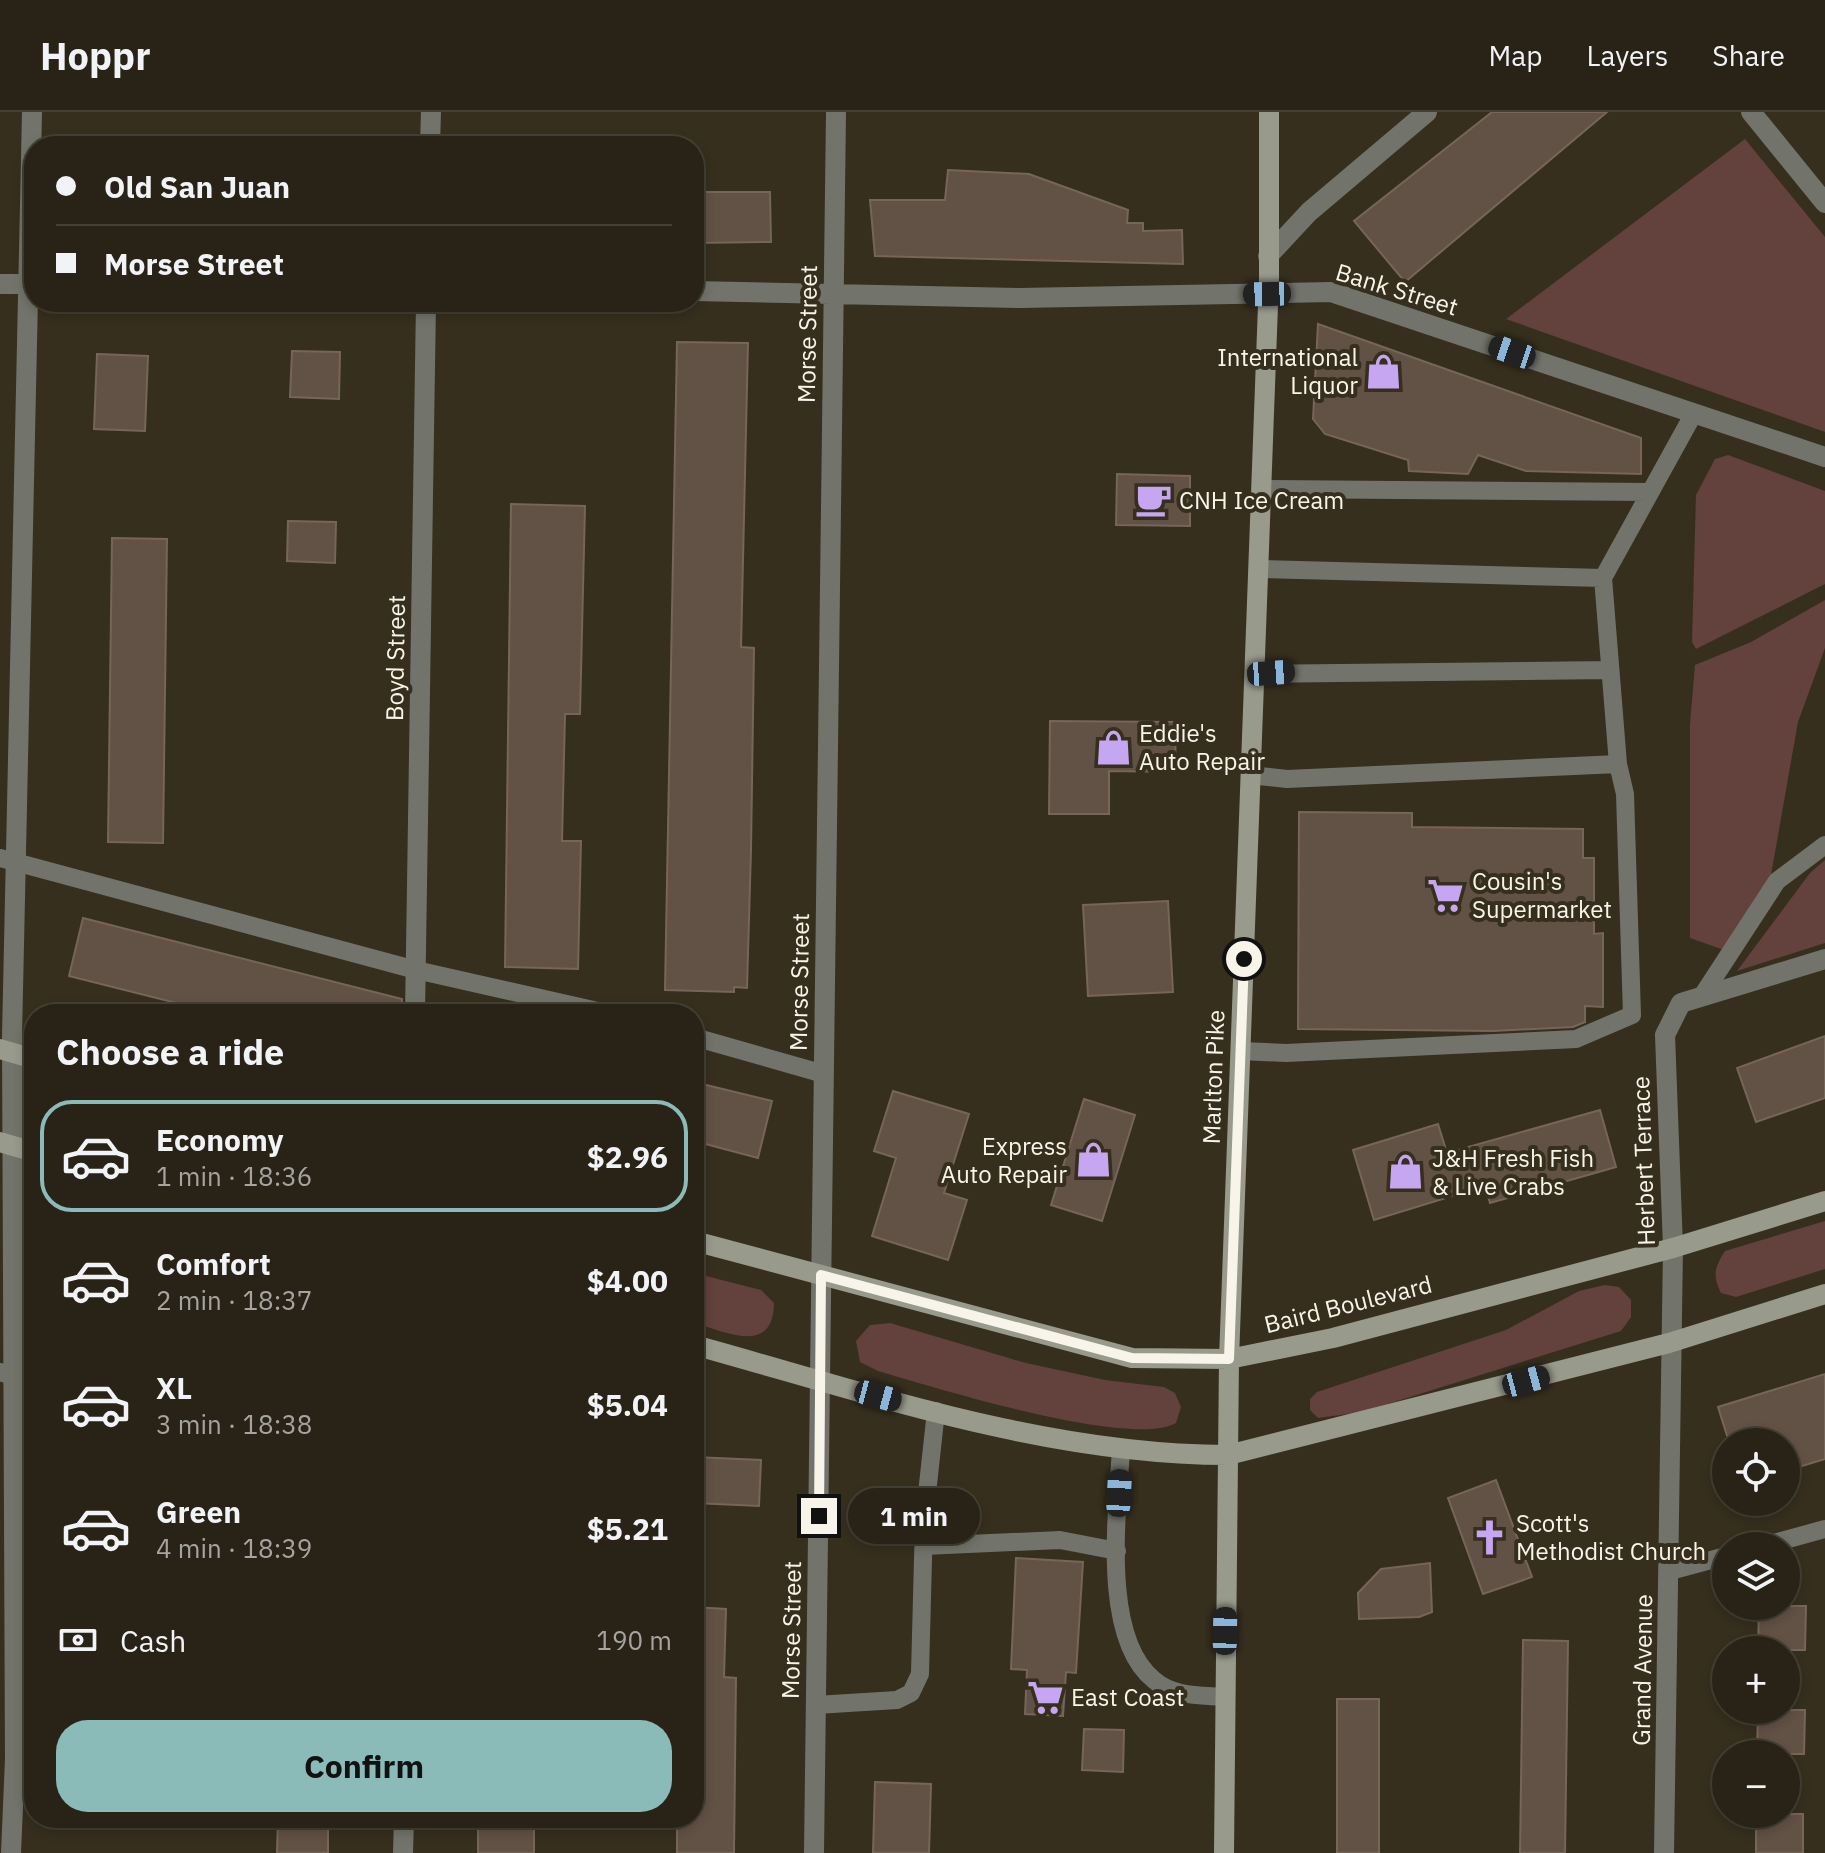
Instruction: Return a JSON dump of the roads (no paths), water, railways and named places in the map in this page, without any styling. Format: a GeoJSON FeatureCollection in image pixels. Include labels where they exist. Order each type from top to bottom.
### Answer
{"type":"FeatureCollection","features":[{"type":"Feature","properties":{"kind":"main road","name":"Marlton Pike"},"geometry":{"type":"LineString","coordinates":[[1224,1853],[1229,1359],[1261,489],[1269,112]]}},
{"type":"Feature","properties":{"kind":"main road","name":"Baird Boulevard"},"geometry":{"type":"LineString","coordinates":[[704,1244],[1132,1358],[1229,1359],[1333,1338],[1673,1248],[1825,1201]]}},
{"type":"Feature","properties":{"kind":"main road"},"geometry":{"type":"LineString","coordinates":[[704,1348],[978,1423],[1163,1455],[1228,1455],[1669,1343],[1825,1294]]}},
{"type":"Feature","properties":{"kind":"street"},"geometry":{"type":"LineString","coordinates":[[32,112],[32,136]]}},
{"type":"Feature","properties":{"kind":"street"},"geometry":{"type":"LineString","coordinates":[[430,136],[431,112]]}},
{"type":"Feature","properties":{"kind":"street","name":"Morse Street"},"geometry":{"type":"LineString","coordinates":[[814,1853],[836,112]]}},
{"type":"Feature","properties":{"kind":"street"},"geometry":{"type":"LineString","coordinates":[[1268,256],[1309,212],[1427,112]]}},
{"type":"Feature","properties":{"kind":"street"},"geometry":{"type":"LineString","coordinates":[[1751,112],[1825,203]]}},
{"type":"Feature","properties":{"kind":"street"},"geometry":{"type":"LineString","coordinates":[[0,284],[24,284]]}},
{"type":"Feature","properties":{"kind":"street","name":"Bank Street"},"geometry":{"type":"LineString","coordinates":[[704,291],[1020,298],[1331,292],[1825,457]]}},
{"type":"Feature","properties":{"kind":"street"},"geometry":{"type":"LineString","coordinates":[[11,1853],[7,1600],[16,1376],[7,1144],[8,860],[31,312]]}},
{"type":"Feature","properties":{"kind":"street","name":"Boyd Street"},"geometry":{"type":"LineString","coordinates":[[415,1004],[426,312]]}},
{"type":"Feature","properties":{"kind":"street","name":"Herbert Terrace"},"geometry":{"type":"LineString","coordinates":[[1669,1343],[1673,1248],[1665,1035],[1681,1003],[1825,959]]}},
{"type":"Feature","properties":{"kind":"street","name":"Grand Avenue"},"geometry":{"type":"LineString","coordinates":[[1664,1853],[1670,1571],[1669,1343]]}},
{"type":"Feature","properties":{"kind":"street"},"geometry":{"type":"LineString","coordinates":[[403,1853],[404,1828]]}},
{"type":"Feature","properties":{"kind":"lane"},"geometry":{"type":"LineString","coordinates":[[1241,1051],[1286,1053],[1576,1039],[1632,1015],[1625,794],[1618,764],[1603,578],[1694,413]]}},
{"type":"Feature","properties":{"kind":"lane"},"geometry":{"type":"LineString","coordinates":[[1261,489],[1650,492]]}},
{"type":"Feature","properties":{"kind":"lane"},"geometry":{"type":"LineString","coordinates":[[1258,569],[1603,578]]}},
{"type":"Feature","properties":{"kind":"lane"},"geometry":{"type":"LineString","coordinates":[[1254,674],[1610,670]]}},
{"type":"Feature","properties":{"kind":"lane"},"geometry":{"type":"LineString","coordinates":[[1250,775],[1287,779],[1618,764]]}},
{"type":"Feature","properties":{"kind":"lane","name":"Herbert Terrace"},"geometry":{"type":"LineString","coordinates":[[1702,996],[1777,881],[1825,845]]}},
{"type":"Feature","properties":{"kind":"lane"},"geometry":{"type":"LineString","coordinates":[[8,860],[416,970],[567,1004]]}},
{"type":"Feature","properties":{"kind":"lane"},"geometry":{"type":"LineString","coordinates":[[704,1040],[824,1074]]}},
{"type":"Feature","properties":{"kind":"lane"},"geometry":{"type":"LineString","coordinates":[[816,1705],[897,1700],[911,1693],[920,1674],[924,1546],[936,1411]]}},
{"type":"Feature","properties":{"kind":"lane"},"geometry":{"type":"LineString","coordinates":[[1121,1448],[1116,1571],[1123,1618],[1135,1658],[1154,1681],[1182,1694],[1225,1697]]}},
{"type":"Feature","properties":{"kind":"lane"},"geometry":{"type":"LineString","coordinates":[[1800,1536],[1825,1529]]}},
{"type":"Feature","properties":{"kind":"lane"},"geometry":{"type":"LineString","coordinates":[[924,1546],[1060,1540],[1117,1551]]}},
{"type":"Feature","properties":{"kind":"lane"},"geometry":{"type":"LineString","coordinates":[[1670,1571],[1712,1560]]}},
{"type":"Feature","properties":{"kind":"place","name":"International Liquor"},"geometry":{"type":"Point","coordinates":[1384,371]}},
{"type":"Feature","properties":{"kind":"place","name":"CNH Ice Cream"},"geometry":{"type":"Point","coordinates":[1153,500]}},
{"type":"Feature","properties":{"kind":"place","name":"Eddie's Auto Repair"},"geometry":{"type":"Point","coordinates":[1113,747]}},
{"type":"Feature","properties":{"kind":"place","name":"Cousin's Supermarket"},"geometry":{"type":"Point","coordinates":[1446,895]}},
{"type":"Feature","properties":{"kind":"place","name":"Express Auto Repair"},"geometry":{"type":"Point","coordinates":[1093,1160]}},
{"type":"Feature","properties":{"kind":"place","name":"J&H Fresh Fish & Live Crabs"},"geometry":{"type":"Point","coordinates":[1406,1172]}},
{"type":"Feature","properties":{"kind":"place","name":"Scott's Methodist Church"},"geometry":{"type":"Point","coordinates":[1490,1537]}},
{"type":"Feature","properties":{"kind":"place","name":"East Coast"},"geometry":{"type":"Point","coordinates":[1045,1697]}}]}
